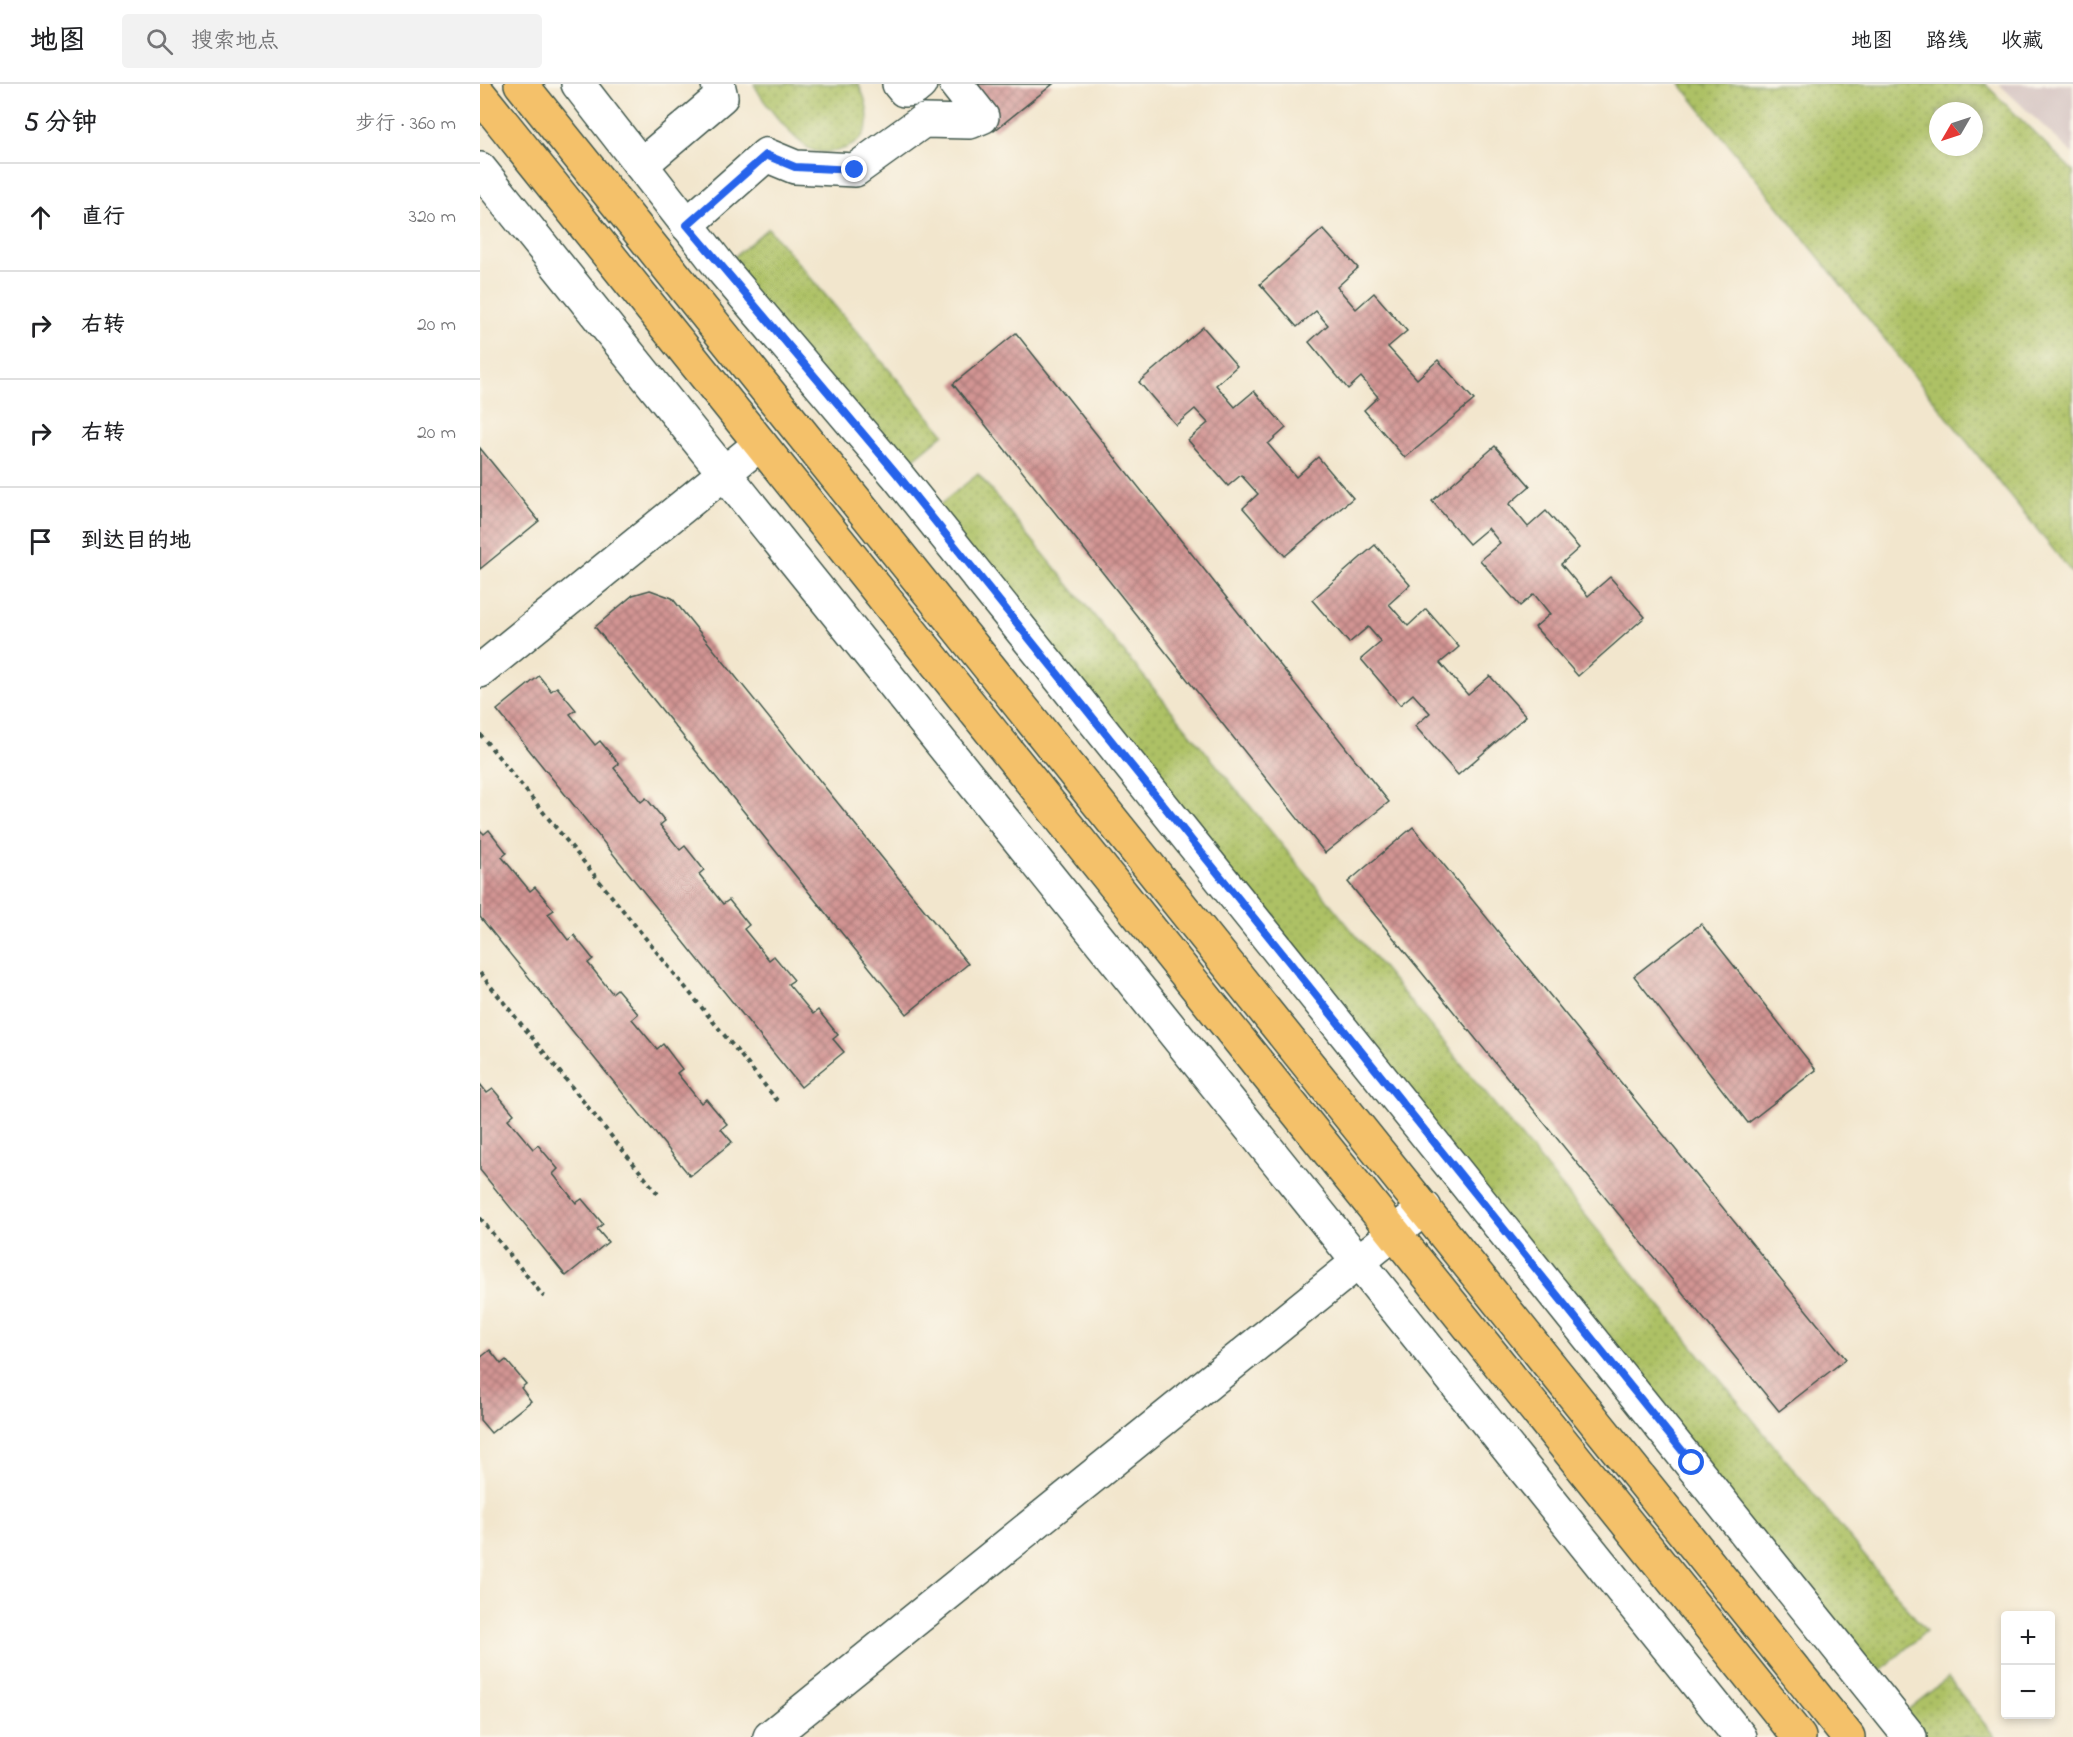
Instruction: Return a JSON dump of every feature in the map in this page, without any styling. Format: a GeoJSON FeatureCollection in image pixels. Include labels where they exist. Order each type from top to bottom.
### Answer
{"type":"FeatureCollection","features":[{"type":"Feature","properties":{"kind":"highway"},"geometry":{"type":"LineString","coordinates":[[521,84],[1848,1737]]}},
{"type":"Feature","properties":{"kind":"highway"},"geometry":{"type":"LineString","coordinates":[[480,95],[1799,1737]]}},
{"type":"Feature","properties":{"kind":"street"},"geometry":{"type":"LineString","coordinates":[[578,84],[729,277],[897,474],[1910,1737]]}},
{"type":"Feature","properties":{"kind":"street"},"geometry":{"type":"LineString","coordinates":[[641,165],[721,97],[718,84]]}},
{"type":"Feature","properties":{"kind":"street"},"geometry":{"type":"LineString","coordinates":[[899,84],[904,90],[914,89],[920,84]]}},
{"type":"Feature","properties":{"kind":"street"},"geometry":{"type":"LineString","coordinates":[[687,225],[766,155],[795,167],[855,170],[923,121],[970,122],[982,117],[956,84]]}},
{"type":"Feature","properties":{"kind":"street"},"geometry":{"type":"LineString","coordinates":[[480,169],[1740,1737]]}},
{"type":"Feature","properties":{"kind":"street"},"geometry":{"type":"LineString","coordinates":[[480,671],[760,444]]}},
{"type":"Feature","properties":{"kind":"street"},"geometry":{"type":"LineString","coordinates":[[770,1737],[1425,1208]]}},
{"type":"Feature","properties":{"kind":"path"},"geometry":{"type":"LineString","coordinates":[[480,734],[780,1104]]}},
{"type":"Feature","properties":{"kind":"path"},"geometry":{"type":"LineString","coordinates":[[480,973],[658,1194]]}},
{"type":"Feature","properties":{"kind":"path"},"geometry":{"type":"LineString","coordinates":[[480,1218],[544,1297]]}},
{"type":"Feature","properties":{"kind":"shaded area"},"geometry":{"type":"Polygon","coordinates":[[[1999,84],[2073,84],[2073,154],[1999,84]]]}},
{"type":"Feature","properties":{"kind":"green space"},"geometry":{"type":"Polygon","coordinates":[[[754,84],[858,84],[863,94],[868,118],[863,136],[852,145],[838,151],[822,152],[808,148],[790,133],[772,112],[754,84]]]}},
{"type":"Feature","properties":{"kind":"green space"},"geometry":{"type":"Polygon","coordinates":[[[1680,84],[1985,84],[2073,171],[2073,574],[1680,84]]]}},
{"type":"Feature","properties":{"kind":"green space"},"geometry":{"type":"Polygon","coordinates":[[[768,228],[944,434],[896,474],[721,268],[768,228]]]}},
{"type":"Feature","properties":{"kind":"green space"},"geometry":{"type":"Polygon","coordinates":[[[978,474],[1926,1631],[1867,1683],[928,514],[978,474]]]}},
{"type":"Feature","properties":{"kind":"green space"},"geometry":{"type":"Polygon","coordinates":[[[1948,1678],[1995,1737],[1910,1737],[1896,1719],[1948,1678]]]}},
{"type":"Feature","properties":{"kind":"building"},"geometry":{"type":"Polygon","coordinates":[[[956,84],[1053,84],[994,131],[956,84]]]}},
{"type":"Feature","properties":{"kind":"building"},"geometry":{"type":"Polygon","coordinates":[[[1323,229],[1358,268],[1337,287],[1356,309],[1374,293],[1407,331],[1388,347],[1417,379],[1438,360],[1474,400],[1405,458],[1364,410],[1378,397],[1361,377],[1348,389],[1309,342],[1328,325],[1316,311],[1297,327],[1260,284],[1323,229]]]}},
{"type":"Feature","properties":{"kind":"building"},"geometry":{"type":"Polygon","coordinates":[[[1203,327],[1237,366],[1216,385],[1235,407],[1254,391],[1286,428],[1268,444],[1296,477],[1318,457],[1353,498],[1285,556],[1243,508],[1258,494],[1241,475],[1228,486],[1188,440],[1208,423],[1195,409],[1176,425],[1139,382],[1203,327]]]}},
{"type":"Feature","properties":{"kind":"building"},"geometry":{"type":"Polygon","coordinates":[[[1016,333],[1389,802],[1325,853],[953,384],[1016,333]]]}},
{"type":"Feature","properties":{"kind":"building"},"geometry":{"type":"Polygon","coordinates":[[[1495,446],[1530,486],[1509,504],[1528,527],[1546,511],[1579,548],[1561,564],[1588,596],[1610,577],[1645,617],[1578,676],[1535,627],[1550,614],[1534,594],[1520,606],[1480,560],[1500,543],[1488,528],[1469,544],[1432,501],[1495,446]]]}},
{"type":"Feature","properties":{"kind":"building"},"geometry":{"type":"Polygon","coordinates":[[[480,448],[539,521],[480,569],[480,448]]]}},
{"type":"Feature","properties":{"kind":"building"},"geometry":{"type":"Polygon","coordinates":[[[1375,545],[1410,585],[1389,604],[1408,626],[1426,609],[1459,647],[1440,663],[1468,695],[1490,676],[1526,716],[1458,775],[1415,726],[1430,713],[1413,694],[1400,705],[1361,659],[1381,642],[1368,627],[1349,643],[1312,600],[1375,545]]]}},
{"type":"Feature","properties":{"kind":"building"},"geometry":{"type":"Polygon","coordinates":[[[650,590],[672,598],[968,964],[907,1014],[595,627],[633,595],[650,590]]]}},
{"type":"Feature","properties":{"kind":"building"},"geometry":{"type":"Polygon","coordinates":[[[539,676],[551,691],[557,687],[576,710],[570,714],[595,745],[600,741],[619,764],[614,768],[641,802],[646,798],[665,821],[660,825],[680,850],[685,846],[704,870],[699,874],[723,904],[729,900],[749,925],[744,929],[769,960],[774,956],[794,980],[788,984],[813,1014],[818,1010],[838,1035],[833,1039],[844,1052],[801,1087],[497,710],[539,676]]]}},
{"type":"Feature","properties":{"kind":"building"},"geometry":{"type":"Polygon","coordinates":[[[1413,827],[1846,1359],[1779,1411],[1348,882],[1413,827]]]}},
{"type":"Feature","properties":{"kind":"building"},"geometry":{"type":"Polygon","coordinates":[[[480,830],[484,834],[489,830],[507,853],[502,857],[530,891],[535,887],[554,910],[548,914],[568,940],[574,935],[593,959],[588,963],[612,993],[617,989],[638,1014],[632,1019],[657,1049],[663,1044],[682,1069],[677,1073],[701,1103],[706,1099],[727,1124],[721,1129],[732,1142],[690,1176],[480,917],[480,830]]]}},
{"type":"Feature","properties":{"kind":"building"},"geometry":{"type":"Polygon","coordinates":[[[1701,924],[1816,1070],[1748,1123],[1634,976],[1701,924]]]}},
{"type":"Feature","properties":{"kind":"building"},"geometry":{"type":"Polygon","coordinates":[[[480,1084],[487,1093],[493,1089],[514,1114],[508,1119],[533,1149],[538,1145],[558,1169],[553,1174],[576,1203],[582,1199],[603,1224],[597,1229],[608,1242],[566,1276],[480,1170],[480,1084]]]}},
{"type":"Feature","properties":{"kind":"building"},"geometry":{"type":"Polygon","coordinates":[[[490,1350],[501,1364],[506,1360],[526,1384],[521,1388],[531,1401],[491,1433],[480,1420],[480,1358],[490,1350]]]}},
{"type":"Feature","properties":{"kind":"route"},"geometry":{"type":"LineString","coordinates":[[855,170],[795,167],[766,155],[687,225],[897,474],[1692,1463]]}}]}
